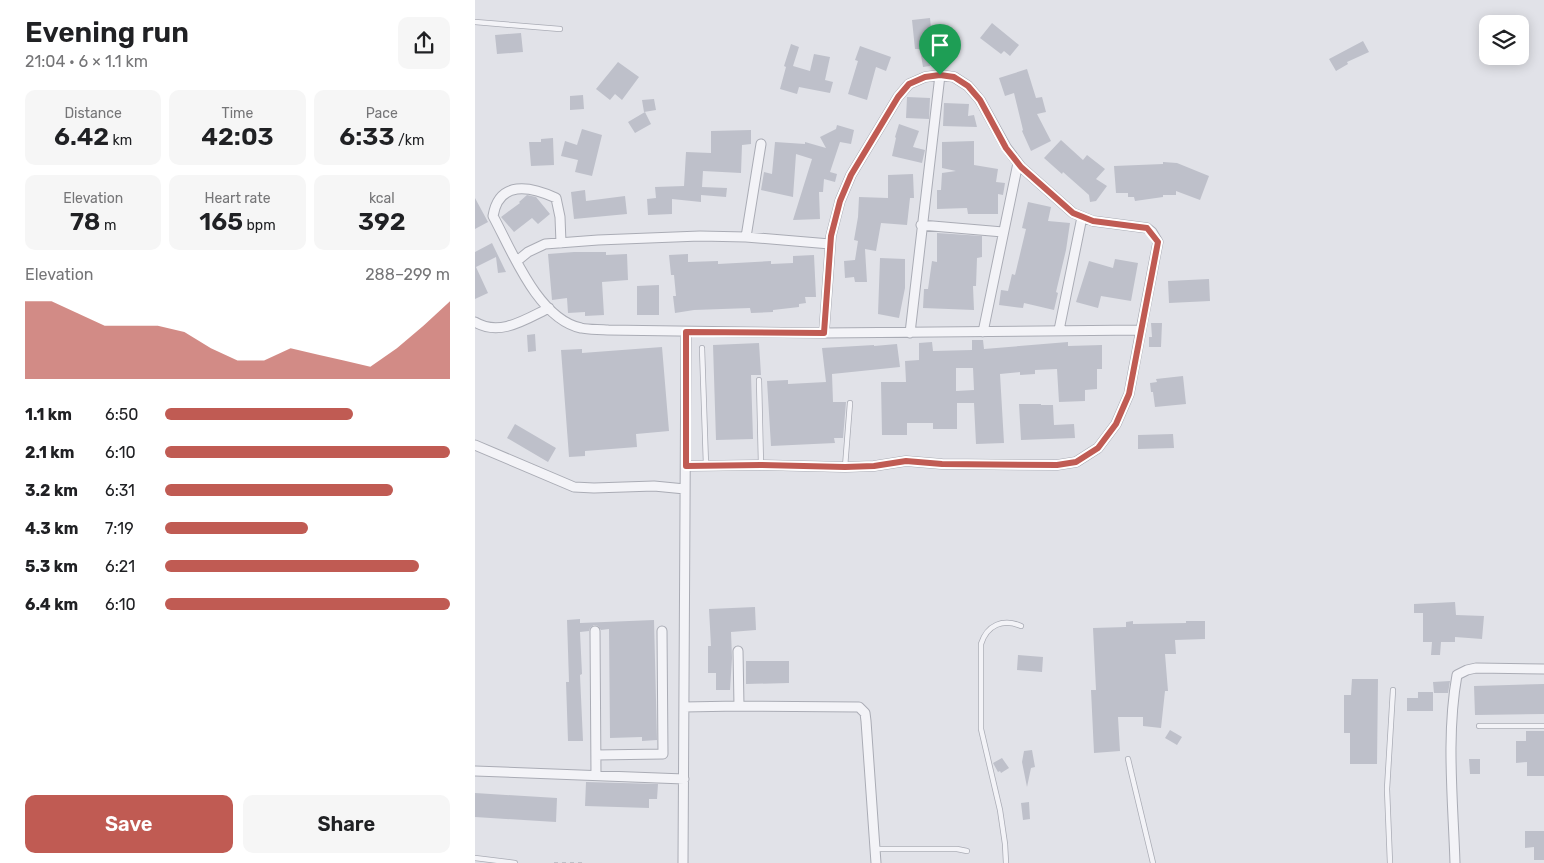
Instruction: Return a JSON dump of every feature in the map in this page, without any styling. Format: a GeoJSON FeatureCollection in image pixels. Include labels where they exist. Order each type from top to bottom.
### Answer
{"type":"FeatureCollection","features":[{"type":"Feature","properties":{"kind":"street"},"geometry":{"type":"LineString","coordinates":[[910,333],[921,225],[940,75]]}},
{"type":"Feature","properties":{"kind":"street"},"geometry":{"type":"LineString","coordinates":[[686,466],[845,467],[874,466],[906,461],[942,464],[1047,465],[1076,462],[1098,448],[1116,424],[1129,394],[1158,242],[1147,228],[1093,221],[1073,213],[1018,163],[1006,148],[980,100],[968,86],[954,77],[940,75],[925,77],[909,84],[898,97],[851,175],[840,201],[830,244],[824,333]]}},
{"type":"Feature","properties":{"kind":"street"},"geometry":{"type":"LineString","coordinates":[[746,237],[761,144]]}},
{"type":"Feature","properties":{"kind":"street"},"geometry":{"type":"LineString","coordinates":[[983,332],[1018,163]]}},
{"type":"Feature","properties":{"kind":"street"},"geometry":{"type":"LineString","coordinates":[[561,243],[560,217],[556,198],[539,190],[514,189],[502,194],[495,206],[493,216],[517,261],[536,293],[549,308],[563,321],[580,328],[686,332],[824,333],[1141,330]]}},
{"type":"Feature","properties":{"kind":"street"},"geometry":{"type":"LineString","coordinates":[[1059,330],[1082,217]]}},
{"type":"Feature","properties":{"kind":"street"},"geometry":{"type":"LineString","coordinates":[[921,225],[1003,232]]}},
{"type":"Feature","properties":{"kind":"street"},"geometry":{"type":"LineString","coordinates":[[517,261],[528,252],[545,244],[561,243],[691,237],[746,237],[830,244]]}},
{"type":"Feature","properties":{"kind":"street"},"geometry":{"type":"LineString","coordinates":[[475,322],[482,326],[499,329],[549,308]]}},
{"type":"Feature","properties":{"kind":"street"},"geometry":{"type":"LineString","coordinates":[[683,863],[686,332]]}},
{"type":"Feature","properties":{"kind":"street"},"geometry":{"type":"LineString","coordinates":[[475,445],[574,487],[654,486],[685,489]]}},
{"type":"Feature","properties":{"kind":"street"},"geometry":{"type":"LineString","coordinates":[[595,631],[596,776]]}},
{"type":"Feature","properties":{"kind":"street"},"geometry":{"type":"LineString","coordinates":[[596,755],[663,754],[662,631]]}},
{"type":"Feature","properties":{"kind":"street"},"geometry":{"type":"LineString","coordinates":[[738,650],[739,706]]}},
{"type":"Feature","properties":{"kind":"street"},"geometry":{"type":"LineString","coordinates":[[1455,863],[1451,727],[1457,674],[1476,668],[1544,669]]}},
{"type":"Feature","properties":{"kind":"street"},"geometry":{"type":"LineString","coordinates":[[684,707],[859,707],[865,713],[866,721],[876,863]]}},
{"type":"Feature","properties":{"kind":"street"},"geometry":{"type":"LineString","coordinates":[[475,771],[683,778]]}},
{"type":"Feature","properties":{"kind":"lane"},"geometry":{"type":"LineString","coordinates":[[475,22],[560,29]]}},
{"type":"Feature","properties":{"kind":"lane"},"geometry":{"type":"LineString","coordinates":[[702,348],[706,465]]}},
{"type":"Feature","properties":{"kind":"lane"},"geometry":{"type":"LineString","coordinates":[[759,380],[761,465]]}},
{"type":"Feature","properties":{"kind":"lane"},"geometry":{"type":"LineString","coordinates":[[845,467],[850,403]]}},
{"type":"Feature","properties":{"kind":"lane"},"geometry":{"type":"LineString","coordinates":[[1006,863],[1000,810],[981,729],[981,644],[984,634],[998,624],[1005,622],[1021,626]]}},
{"type":"Feature","properties":{"kind":"lane"},"geometry":{"type":"LineString","coordinates":[[1390,863],[1387,788],[1393,690]]}},
{"type":"Feature","properties":{"kind":"lane"},"geometry":{"type":"LineString","coordinates":[[1479,726],[1544,726]]}},
{"type":"Feature","properties":{"kind":"lane"},"geometry":{"type":"LineString","coordinates":[[1129,759],[1153,863]]}},
{"type":"Feature","properties":{"kind":"lane"},"geometry":{"type":"LineString","coordinates":[[875,849],[957,849],[967,851]]}},
{"type":"Feature","properties":{"kind":"lane"},"geometry":{"type":"LineString","coordinates":[[475,858],[515,863]]}},
{"type":"Feature","properties":{"kind":"path"},"geometry":{"type":"LineString","coordinates":[[554,863],[583,863]]}},
{"type":"Feature","properties":{"kind":"building"},"geometry":{"type":"Polygon","coordinates":[[[930,18],[933,47],[928,48],[930,66],[923,67],[920,49],[915,49],[912,20],[930,18]]]}},
{"type":"Feature","properties":{"kind":"building"},"geometry":{"type":"Polygon","coordinates":[[[992,23],[1019,45],[1010,56],[1004,51],[1001,54],[980,38],[992,23]]]}},
{"type":"Feature","properties":{"kind":"building"},"geometry":{"type":"Polygon","coordinates":[[[521,33],[523,52],[497,54],[495,35],[521,33]]]}},
{"type":"Feature","properties":{"kind":"building"},"geometry":{"type":"Polygon","coordinates":[[[1363,41],[1369,52],[1347,62],[1348,64],[1336,71],[1329,59],[1363,41]]]}},
{"type":"Feature","properties":{"kind":"building"},"geometry":{"type":"Polygon","coordinates":[[[791,44],[799,47],[793,66],[810,71],[814,54],[830,57],[825,80],[833,82],[830,93],[799,87],[797,94],[780,89],[786,67],[784,66],[791,44]]]}},
{"type":"Feature","properties":{"kind":"building"},"geometry":{"type":"Polygon","coordinates":[[[860,46],[891,57],[886,71],[876,67],[867,100],[848,94],[858,61],[855,60],[860,46]]]}},
{"type":"Feature","properties":{"kind":"building"},"geometry":{"type":"Polygon","coordinates":[[[618,62],[639,77],[622,100],[615,94],[610,100],[596,89],[618,62]]]}},
{"type":"Feature","properties":{"kind":"building"},"geometry":{"type":"Polygon","coordinates":[[[1027,69],[1036,98],[1042,97],[1046,112],[1037,114],[1051,141],[1031,151],[1022,131],[1014,93],[1005,96],[999,78],[1027,69]]]}},
{"type":"Feature","properties":{"kind":"building"},"geometry":{"type":"Polygon","coordinates":[[[583,95],[584,109],[570,110],[570,96],[583,95]]]}},
{"type":"Feature","properties":{"kind":"building"},"geometry":{"type":"Polygon","coordinates":[[[907,97],[930,98],[929,119],[906,118],[907,97]]]}},
{"type":"Feature","properties":{"kind":"building"},"geometry":{"type":"Polygon","coordinates":[[[654,99],[656,110],[644,112],[642,100],[654,99]]]}},
{"type":"Feature","properties":{"kind":"building"},"geometry":{"type":"Polygon","coordinates":[[[944,103],[969,104],[968,116],[974,115],[977,127],[943,126],[944,103]]]}},
{"type":"Feature","properties":{"kind":"building"},"geometry":{"type":"Polygon","coordinates":[[[645,112],[651,124],[635,133],[628,122],[645,112]]]}},
{"type":"Feature","properties":{"kind":"building"},"geometry":{"type":"Polygon","coordinates":[[[899,124],[919,131],[913,147],[925,150],[922,163],[892,156],[899,124]]]}},
{"type":"Feature","properties":{"kind":"building"},"geometry":{"type":"Polygon","coordinates":[[[837,125],[854,130],[851,144],[840,142],[830,172],[837,174],[835,182],[824,179],[823,192],[819,192],[820,219],[793,220],[812,159],[796,154],[793,197],[761,190],[764,172],[772,174],[775,142],[805,144],[805,142],[826,148],[820,137],[836,129],[837,125]]]}},
{"type":"Feature","properties":{"kind":"building"},"geometry":{"type":"Polygon","coordinates":[[[582,129],[602,135],[592,176],[575,172],[578,160],[561,156],[565,141],[577,145],[582,129]]]}},
{"type":"Feature","properties":{"kind":"building"},"geometry":{"type":"Polygon","coordinates":[[[751,130],[751,144],[742,145],[741,173],[703,171],[702,187],[727,188],[726,197],[701,195],[701,202],[672,199],[672,214],[648,215],[647,199],[656,198],[655,187],[684,186],[686,152],[711,153],[711,131],[751,130]]]}},
{"type":"Feature","properties":{"kind":"building"},"geometry":{"type":"Polygon","coordinates":[[[553,138],[554,165],[531,166],[529,142],[541,142],[541,139],[553,138]]]}},
{"type":"Feature","properties":{"kind":"building"},"geometry":{"type":"Polygon","coordinates":[[[1061,140],[1083,160],[1087,155],[1105,169],[1096,179],[1107,186],[1096,201],[1090,202],[1089,195],[1044,158],[1061,140]]]}},
{"type":"Feature","properties":{"kind":"building"},"geometry":{"type":"Polygon","coordinates":[[[974,141],[974,165],[998,169],[996,182],[1005,183],[1003,195],[998,194],[998,214],[968,214],[967,208],[937,209],[937,190],[941,190],[942,173],[956,171],[942,168],[942,142],[974,141]]]}},
{"type":"Feature","properties":{"kind":"building"},"geometry":{"type":"Polygon","coordinates":[[[1163,162],[1177,163],[1209,176],[1200,200],[1176,191],[1176,195],[1163,195],[1163,197],[1135,201],[1134,197],[1128,197],[1128,193],[1116,193],[1114,166],[1163,164],[1163,162]]]}},
{"type":"Feature","properties":{"kind":"building"},"geometry":{"type":"Polygon","coordinates":[[[913,174],[914,198],[910,198],[907,225],[881,223],[876,251],[865,249],[867,282],[855,282],[854,277],[845,278],[844,261],[855,260],[858,241],[854,240],[859,197],[888,198],[888,175],[913,174]]]}},
{"type":"Feature","properties":{"kind":"building"},"geometry":{"type":"Polygon","coordinates":[[[585,190],[586,201],[625,196],[627,214],[574,219],[571,192],[585,190]]]}},
{"type":"Feature","properties":{"kind":"building"},"geometry":{"type":"Polygon","coordinates":[[[527,195],[536,197],[550,214],[538,224],[532,218],[514,232],[501,217],[520,203],[527,195]]]}},
{"type":"Feature","properties":{"kind":"building"},"geometry":{"type":"Polygon","coordinates":[[[475,198],[488,222],[475,229],[475,198]]]}},
{"type":"Feature","properties":{"kind":"building"},"geometry":{"type":"Polygon","coordinates":[[[1028,202],[1051,207],[1048,221],[1070,223],[1054,310],[1024,303],[1023,308],[999,305],[1001,290],[1008,291],[1012,274],[1015,275],[1026,229],[1022,228],[1028,202]]]}},
{"type":"Feature","properties":{"kind":"building"},"geometry":{"type":"Polygon","coordinates":[[[937,233],[982,236],[982,257],[977,258],[976,286],[973,286],[974,310],[923,308],[924,289],[928,289],[932,261],[937,262],[937,233]]]}},
{"type":"Feature","properties":{"kind":"building"},"geometry":{"type":"Polygon","coordinates":[[[492,243],[506,272],[498,273],[496,257],[476,267],[488,293],[475,299],[475,252],[492,243]]]}},
{"type":"Feature","properties":{"kind":"building"},"geometry":{"type":"Polygon","coordinates":[[[606,252],[606,255],[627,254],[628,280],[602,282],[604,315],[585,316],[585,312],[568,313],[567,298],[552,300],[548,254],[606,252]]]}},
{"type":"Feature","properties":{"kind":"building"},"geometry":{"type":"Polygon","coordinates":[[[688,254],[688,262],[718,261],[718,264],[771,261],[771,264],[793,263],[793,256],[814,255],[816,297],[805,297],[806,303],[799,304],[799,307],[773,310],[773,312],[751,313],[750,308],[694,310],[675,313],[673,296],[676,296],[674,275],[671,275],[669,255],[688,254]]]}},
{"type":"Feature","properties":{"kind":"building"},"geometry":{"type":"Polygon","coordinates":[[[880,258],[905,259],[905,288],[899,318],[878,314],[880,258]]]}},
{"type":"Feature","properties":{"kind":"building"},"geometry":{"type":"Polygon","coordinates":[[[1115,259],[1138,263],[1131,301],[1101,296],[1098,308],[1076,302],[1089,261],[1113,268],[1115,259]]]}},
{"type":"Feature","properties":{"kind":"building"},"geometry":{"type":"Polygon","coordinates":[[[1209,279],[1210,301],[1169,303],[1168,281],[1209,279]]]}},
{"type":"Feature","properties":{"kind":"building"},"geometry":{"type":"Polygon","coordinates":[[[659,285],[659,315],[637,315],[637,286],[659,285]]]}},
{"type":"Feature","properties":{"kind":"building"},"geometry":{"type":"Polygon","coordinates":[[[1151,323],[1162,323],[1161,347],[1149,347],[1149,337],[1152,337],[1151,323]]]}},
{"type":"Feature","properties":{"kind":"building"},"geometry":{"type":"Polygon","coordinates":[[[535,334],[536,351],[528,352],[527,335],[535,334]]]}},
{"type":"Feature","properties":{"kind":"building"},"geometry":{"type":"Polygon","coordinates":[[[972,340],[983,340],[984,349],[1068,342],[1068,346],[1102,345],[1102,369],[1097,369],[1097,389],[1085,390],[1085,401],[1059,402],[1057,369],[1035,370],[1035,374],[1020,375],[1020,372],[1000,374],[1004,443],[976,444],[974,403],[957,403],[957,429],[933,429],[933,423],[907,423],[907,435],[882,435],[881,382],[906,382],[905,361],[919,360],[919,343],[932,342],[933,351],[972,350],[972,340]],[[956,368],[956,391],[974,390],[973,368],[956,368]]]}},
{"type":"Feature","properties":{"kind":"building"},"geometry":{"type":"Polygon","coordinates":[[[759,343],[761,375],[751,375],[753,439],[716,440],[713,345],[759,343]]]}},
{"type":"Feature","properties":{"kind":"building"},"geometry":{"type":"Polygon","coordinates":[[[897,344],[900,367],[832,374],[833,402],[846,402],[843,438],[834,438],[835,443],[771,446],[767,381],[788,380],[788,384],[826,382],[822,348],[897,344]]]}},
{"type":"Feature","properties":{"kind":"building"},"geometry":{"type":"Polygon","coordinates":[[[662,347],[669,431],[636,434],[637,447],[585,451],[585,456],[569,457],[561,350],[582,349],[582,353],[662,347]]]}},
{"type":"Feature","properties":{"kind":"building"},"geometry":{"type":"Polygon","coordinates":[[[1183,376],[1186,404],[1155,407],[1150,383],[1157,382],[1156,379],[1183,376]]]}},
{"type":"Feature","properties":{"kind":"building"},"geometry":{"type":"Polygon","coordinates":[[[1019,404],[1053,405],[1054,425],[1074,424],[1075,438],[1021,440],[1019,404]]]}},
{"type":"Feature","properties":{"kind":"building"},"geometry":{"type":"Polygon","coordinates":[[[515,424],[556,448],[548,462],[507,438],[515,424]]]}},
{"type":"Feature","properties":{"kind":"building"},"geometry":{"type":"Polygon","coordinates":[[[1173,434],[1174,448],[1138,449],[1138,435],[1173,434]]]}},
{"type":"Feature","properties":{"kind":"building"},"geometry":{"type":"Polygon","coordinates":[[[1455,602],[1456,615],[1484,616],[1482,639],[1455,637],[1455,642],[1441,642],[1440,655],[1431,655],[1432,642],[1423,642],[1423,613],[1414,613],[1414,604],[1455,602]]]}},
{"type":"Feature","properties":{"kind":"building"},"geometry":{"type":"Polygon","coordinates":[[[755,607],[756,630],[731,632],[730,690],[716,690],[716,673],[708,673],[708,646],[711,646],[709,609],[755,607]]]}},
{"type":"Feature","properties":{"kind":"building"},"geometry":{"type":"Polygon","coordinates":[[[580,619],[580,623],[654,620],[657,740],[642,741],[642,737],[610,738],[609,629],[601,630],[598,626],[594,625],[589,631],[580,632],[583,741],[568,741],[566,682],[569,682],[567,620],[580,619]]]}},
{"type":"Feature","properties":{"kind":"building"},"geometry":{"type":"Polygon","coordinates":[[[1133,621],[1133,624],[1205,621],[1205,639],[1175,640],[1176,654],[1165,654],[1168,691],[1165,691],[1161,728],[1143,726],[1143,717],[1118,717],[1120,751],[1094,753],[1091,690],[1096,690],[1093,628],[1126,627],[1126,622],[1133,621]]]}},
{"type":"Feature","properties":{"kind":"building"},"geometry":{"type":"Polygon","coordinates":[[[1018,655],[1043,657],[1042,672],[1017,670],[1018,655]]]}},
{"type":"Feature","properties":{"kind":"building"},"geometry":{"type":"Polygon","coordinates":[[[746,661],[789,661],[789,683],[746,684],[746,661]]]}},
{"type":"Feature","properties":{"kind":"building"},"geometry":{"type":"Polygon","coordinates":[[[1352,679],[1378,679],[1377,764],[1350,764],[1350,733],[1344,733],[1344,695],[1351,695],[1352,679]]]}},
{"type":"Feature","properties":{"kind":"building"},"geometry":{"type":"Polygon","coordinates":[[[1450,681],[1448,693],[1434,693],[1433,682],[1450,681]]]}},
{"type":"Feature","properties":{"kind":"building"},"geometry":{"type":"Polygon","coordinates":[[[1544,684],[1544,714],[1475,715],[1474,686],[1544,684]]]}},
{"type":"Feature","properties":{"kind":"building"},"geometry":{"type":"Polygon","coordinates":[[[1418,692],[1433,692],[1433,711],[1407,711],[1407,698],[1418,698],[1418,692]]]}},
{"type":"Feature","properties":{"kind":"building"},"geometry":{"type":"Polygon","coordinates":[[[1170,730],[1182,737],[1177,745],[1165,738],[1170,730]]]}},
{"type":"Feature","properties":{"kind":"building"},"geometry":{"type":"Polygon","coordinates":[[[1526,731],[1544,731],[1544,776],[1527,776],[1527,762],[1516,763],[1516,741],[1526,741],[1526,731]]]}},
{"type":"Feature","properties":{"kind":"building"},"geometry":{"type":"Polygon","coordinates":[[[1032,750],[1035,767],[1031,768],[1027,787],[1022,762],[1024,751],[1032,750]]]}},
{"type":"Feature","properties":{"kind":"building"},"geometry":{"type":"Polygon","coordinates":[[[1002,758],[1009,768],[1001,773],[1000,771],[998,772],[993,763],[1002,758]]]}},
{"type":"Feature","properties":{"kind":"building"},"geometry":{"type":"Polygon","coordinates":[[[1469,759],[1480,759],[1480,774],[1470,774],[1469,759]]]}},
{"type":"Feature","properties":{"kind":"building"},"geometry":{"type":"Polygon","coordinates":[[[586,782],[658,784],[657,799],[649,799],[649,808],[585,806],[586,782]]]}},
{"type":"Feature","properties":{"kind":"building"},"geometry":{"type":"Polygon","coordinates":[[[475,793],[557,798],[556,822],[475,817],[475,793]]]}},
{"type":"Feature","properties":{"kind":"building"},"geometry":{"type":"Polygon","coordinates":[[[1029,802],[1030,819],[1023,820],[1021,803],[1029,802]]]}},
{"type":"Feature","properties":{"kind":"building"},"geometry":{"type":"Polygon","coordinates":[[[1525,831],[1544,831],[1544,860],[1534,860],[1534,847],[1525,848],[1525,831]]]}},
{"type":"Feature","properties":{"kind":"route"},"geometry":{"type":"LineString","coordinates":[[940,75],[954,77],[968,86],[980,100],[1006,148],[1021,167],[1073,213],[1093,221],[1147,228],[1158,242],[1129,394],[1116,424],[1098,448],[1076,462],[1057,465],[942,464],[906,461],[874,466],[845,467],[686,466],[686,332],[824,333],[831,236],[840,201],[851,175],[898,97],[909,84],[925,77],[940,75]]}}]}
